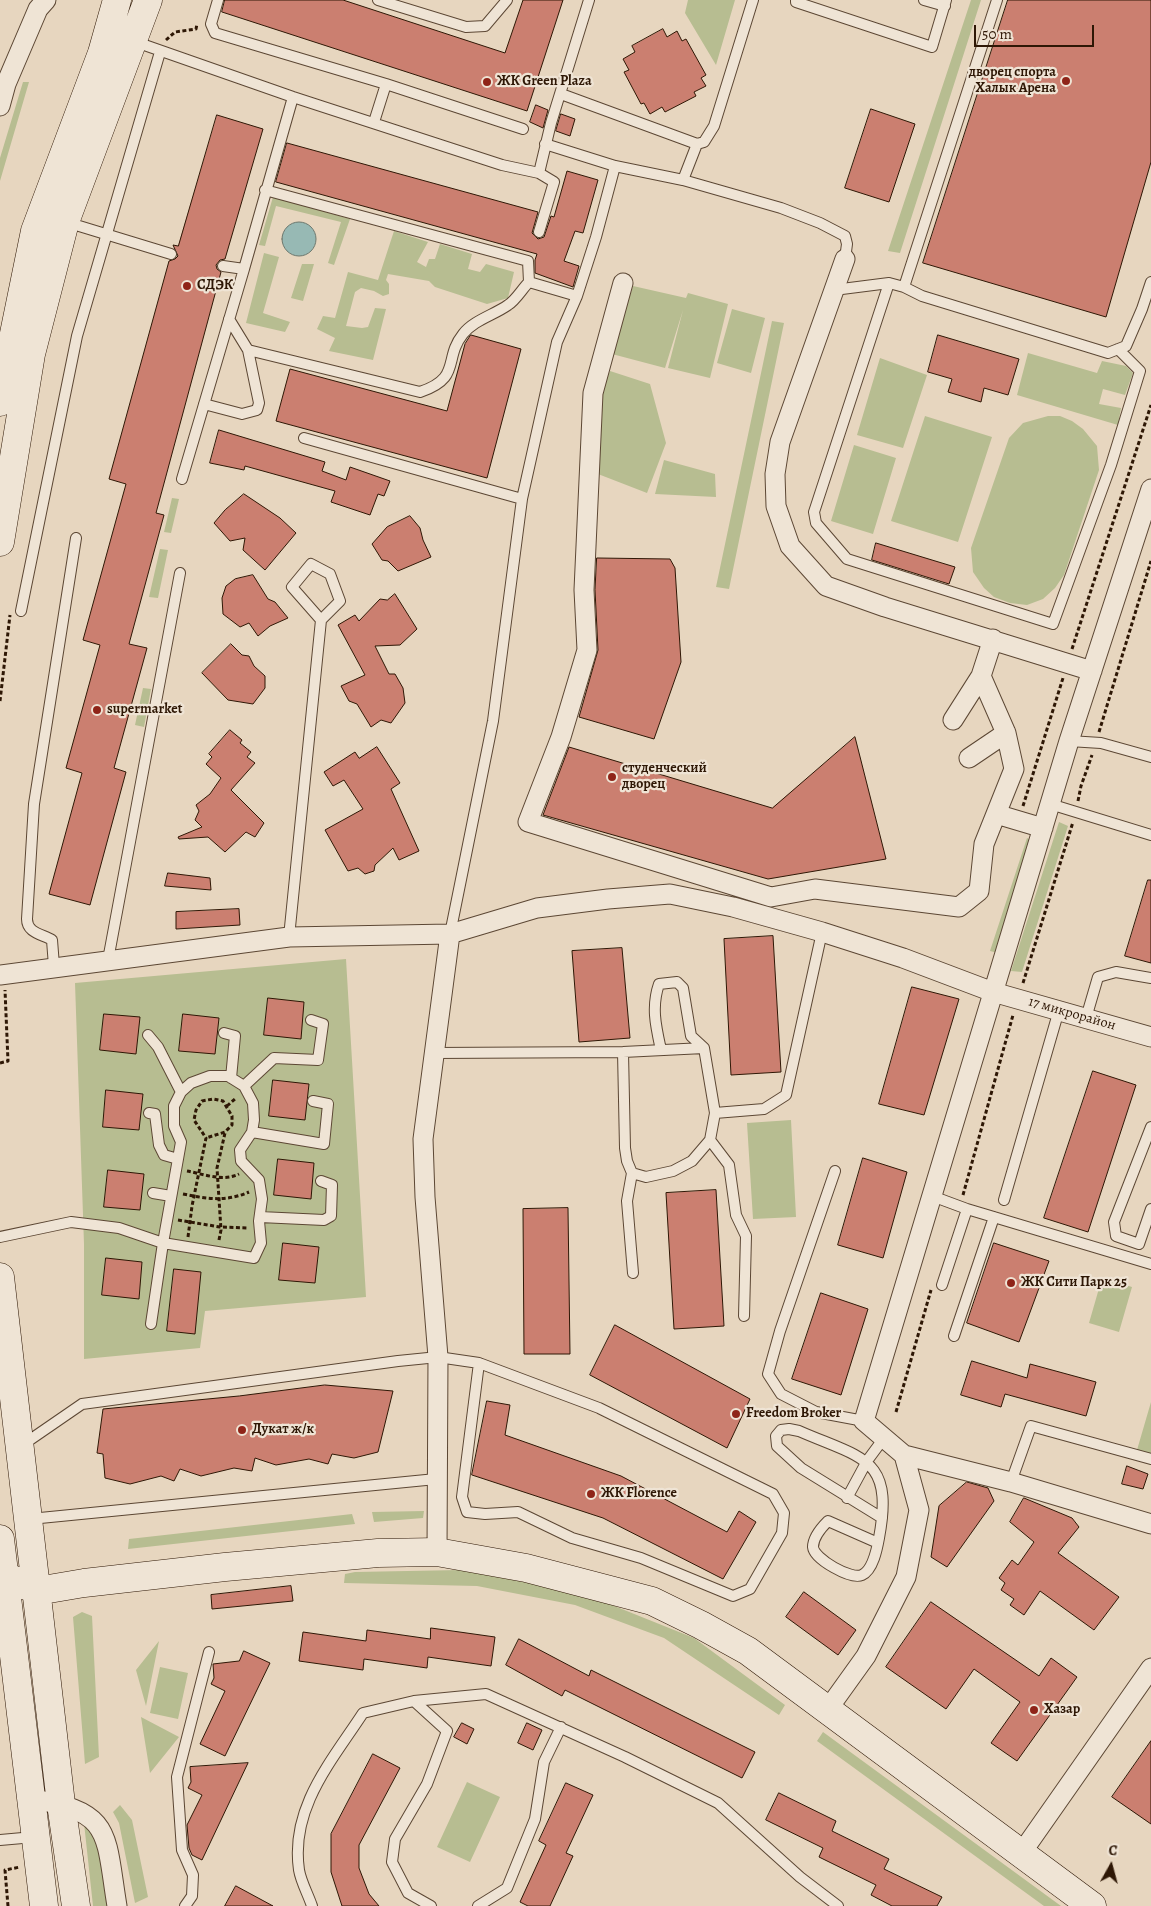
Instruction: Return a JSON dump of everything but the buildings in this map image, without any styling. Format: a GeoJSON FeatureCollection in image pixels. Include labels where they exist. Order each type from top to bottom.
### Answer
{"type":"FeatureCollection","features":[{"type":"Feature","properties":{"kind":"main road"},"geometry":{"type":"LineString","coordinates":[[0,402],[36,231],[102,52],[114,0]]}},
{"type":"Feature","properties":{"kind":"main road"},"geometry":{"type":"LineString","coordinates":[[0,542],[31,354],[65,222],[148,0]]}},
{"type":"Feature","properties":{"kind":"main road"},"geometry":{"type":"LineString","coordinates":[[0,1277],[61,1804],[76,1906]]}},
{"type":"Feature","properties":{"kind":"main road"},"geometry":{"type":"LineString","coordinates":[[0,1539],[13,1682],[44,1906]]}},
{"type":"Feature","properties":{"kind":"main road"},"geometry":{"type":"LineString","coordinates":[[2,1575],[37,1592],[84,1583],[225,1567],[378,1553],[437,1552],[526,1568],[652,1601],[748,1651],[828,1709],[1020,1855],[1092,1906]]}},
{"type":"Feature","properties":{"kind":"street"},"geometry":{"type":"LineString","coordinates":[[0,106],[6,84],[34,17],[46,0]]}},
{"type":"Feature","properties":{"kind":"street"},"geometry":{"type":"LineString","coordinates":[[845,258],[780,442],[775,474],[776,506],[790,546],[826,586],[885,607],[993,639],[1067,654],[1092,670]]}},
{"type":"Feature","properties":{"kind":"street"},"geometry":{"type":"LineString","coordinates":[[623,283],[593,393],[584,590],[587,650],[561,737],[528,822],[771,897],[815,889],[959,907],[979,891],[984,844],[1014,769],[1006,733],[981,676]]}},
{"type":"Feature","properties":{"kind":"street"},"geometry":{"type":"LineString","coordinates":[[1151,489],[1042,828],[864,1421],[904,1455],[1011,1482],[1151,1524]]}},
{"type":"Feature","properties":{"kind":"street"},"geometry":{"type":"LineString","coordinates":[[954,720],[981,676],[993,639]]}},
{"type":"Feature","properties":{"kind":"street"},"geometry":{"type":"LineString","coordinates":[[969,758],[1006,733]]}},
{"type":"Feature","properties":{"kind":"street"},"geometry":{"type":"LineString","coordinates":[[996,814],[1042,828]]}},
{"type":"Feature","properties":{"kind":"street","name":"17 микрорайон"},"geometry":{"type":"LineString","coordinates":[[2,974],[289,937],[450,934],[537,908],[608,899],[670,894],[733,907],[822,932],[903,958],[993,992],[1151,1037]]}},
{"type":"Feature","properties":{"kind":"street"},"geometry":{"type":"LineString","coordinates":[[437,1552],[438,1358],[425,1197],[423,1139],[450,934]]}},
{"type":"Feature","properties":{"kind":"street"},"geometry":{"type":"LineString","coordinates":[[828,1709],[866,1656],[906,1577],[919,1510],[904,1455]]}},
{"type":"Feature","properties":{"kind":"street"},"geometry":{"type":"LineString","coordinates":[[1020,1855],[1151,1668]]}},
{"type":"Feature","properties":{"kind":"street"},"geometry":{"type":"LineString","coordinates":[[30,1799],[61,1804],[88,1816],[98,1824],[107,1840],[117,1906]]}},
{"type":"Feature","properties":{"kind":"lane"},"geometry":{"type":"LineString","coordinates":[[218,0],[211,24],[215,34],[386,84],[523,129]]}},
{"type":"Feature","properties":{"kind":"lane"},"geometry":{"type":"LineString","coordinates":[[378,0],[466,27],[485,26],[507,0]]}},
{"type":"Feature","properties":{"kind":"lane"},"geometry":{"type":"LineString","coordinates":[[539,173],[589,0]]}},
{"type":"Feature","properties":{"kind":"lane"},"geometry":{"type":"LineString","coordinates":[[561,94],[697,144],[704,142],[714,126],[753,0]]}},
{"type":"Feature","properties":{"kind":"lane"},"geometry":{"type":"LineString","coordinates":[[796,0],[796,2],[932,46],[945,3],[924,0]]}},
{"type":"Feature","properties":{"kind":"lane"},"geometry":{"type":"LineString","coordinates":[[904,287],[997,0]]}},
{"type":"Feature","properties":{"kind":"lane"},"geometry":{"type":"LineString","coordinates":[[132,40],[160,52],[502,165],[539,173],[554,182],[539,232]]}},
{"type":"Feature","properties":{"kind":"lane"},"geometry":{"type":"LineString","coordinates":[[21,611],[77,336],[160,52]]}},
{"type":"Feature","properties":{"kind":"lane"},"geometry":{"type":"LineString","coordinates":[[374,122],[386,84]]}},
{"type":"Feature","properties":{"kind":"lane"},"geometry":{"type":"LineString","coordinates":[[182,479],[293,96]]}},
{"type":"Feature","properties":{"kind":"lane"},"geometry":{"type":"LineString","coordinates":[[546,144],[615,166],[683,180],[781,208],[820,223],[845,236],[847,244],[845,258]]}},
{"type":"Feature","properties":{"kind":"lane"},"geometry":{"type":"LineString","coordinates":[[683,180],[697,144]]}},
{"type":"Feature","properties":{"kind":"lane"},"geometry":{"type":"LineString","coordinates":[[450,934],[493,721],[522,499],[557,342],[577,296],[596,237],[615,166]]}},
{"type":"Feature","properties":{"kind":"lane"},"geometry":{"type":"LineString","coordinates":[[248,350],[420,392],[436,387],[447,375],[461,336],[468,328],[510,304],[529,282],[528,261],[265,190]]}},
{"type":"Feature","properties":{"kind":"lane"},"geometry":{"type":"LineString","coordinates":[[65,222],[171,254]]}},
{"type":"Feature","properties":{"kind":"lane"},"geometry":{"type":"LineString","coordinates":[[223,266],[244,270]]}},
{"type":"Feature","properties":{"kind":"lane"},"geometry":{"type":"LineString","coordinates":[[529,282],[577,296]]}},
{"type":"Feature","properties":{"kind":"lane"},"geometry":{"type":"LineString","coordinates":[[834,290],[889,283],[904,287],[922,296],[1108,353],[1126,346],[1151,282]]}},
{"type":"Feature","properties":{"kind":"lane"},"geometry":{"type":"LineString","coordinates":[[889,283],[814,512],[816,523],[847,560],[1054,624],[1111,465],[1140,371],[1118,349]]}},
{"type":"Feature","properties":{"kind":"lane"},"geometry":{"type":"LineString","coordinates":[[204,404],[242,414],[257,410],[260,403],[248,350],[229,319]]}},
{"type":"Feature","properties":{"kind":"lane"},"geometry":{"type":"LineString","coordinates":[[304,438],[522,499]]}},
{"type":"Feature","properties":{"kind":"lane"},"geometry":{"type":"LineString","coordinates":[[54,966],[52,940],[30,930],[27,926],[27,919],[34,804],[76,538]]}},
{"type":"Feature","properties":{"kind":"lane"},"geometry":{"type":"LineString","coordinates":[[289,937],[320,620],[340,601],[330,574],[311,564],[292,587],[320,620]]}},
{"type":"Feature","properties":{"kind":"lane"},"geometry":{"type":"LineString","coordinates":[[108,960],[180,573]]}},
{"type":"Feature","properties":{"kind":"lane"},"geometry":{"type":"LineString","coordinates":[[1069,741],[1096,743],[1151,757]]}},
{"type":"Feature","properties":{"kind":"lane"},"geometry":{"type":"LineString","coordinates":[[1050,804],[1151,836]]}},
{"type":"Feature","properties":{"kind":"lane"},"geometry":{"type":"LineString","coordinates":[[714,1113],[764,1109],[786,1095],[822,932]]}},
{"type":"Feature","properties":{"kind":"lane"},"geometry":{"type":"LineString","coordinates":[[1086,1018],[1098,977],[1116,972],[1151,978]]}},
{"type":"Feature","properties":{"kind":"lane"},"geometry":{"type":"LineString","coordinates":[[632,1173],[646,1177],[673,1171],[692,1161],[710,1140],[714,1113],[704,1048],[691,1036],[683,988],[677,982],[659,984],[654,998],[654,1015],[661,1050]]}},
{"type":"Feature","properties":{"kind":"lane"},"geometry":{"type":"LineString","coordinates":[[1004,1200],[1059,1010]]}},
{"type":"Feature","properties":{"kind":"lane"},"geometry":{"type":"LineString","coordinates":[[244,1086],[274,1058],[318,1060],[323,1024],[311,1020]]}},
{"type":"Feature","properties":{"kind":"lane"},"geometry":{"type":"LineString","coordinates":[[224,1033],[234,1036],[231,1078]]}},
{"type":"Feature","properties":{"kind":"lane"},"geometry":{"type":"LineString","coordinates":[[148,1035],[158,1047],[181,1092]]}},
{"type":"Feature","properties":{"kind":"lane"},"geometry":{"type":"LineString","coordinates":[[433,1053],[623,1052],[704,1048]]}},
{"type":"Feature","properties":{"kind":"lane"},"geometry":{"type":"LineString","coordinates":[[623,1052],[625,1148],[627,1161],[632,1173],[627,1201],[633,1273]]}},
{"type":"Feature","properties":{"kind":"lane"},"geometry":{"type":"LineString","coordinates":[[0,1237],[71,1222],[119,1228],[163,1244],[254,1258],[261,1243],[262,1199],[259,1180],[241,1161],[240,1150],[252,1132],[254,1120],[253,1104],[244,1086],[231,1078],[210,1076],[191,1083],[181,1092],[174,1106],[174,1126],[181,1142],[167,1219],[163,1244],[151,1324]]}},
{"type":"Feature","properties":{"kind":"lane"},"geometry":{"type":"LineString","coordinates":[[252,1132],[324,1144],[328,1104],[314,1101]]}},
{"type":"Feature","properties":{"kind":"lane"},"geometry":{"type":"LineString","coordinates":[[149,1113],[155,1114],[159,1145],[164,1155],[177,1164]]}},
{"type":"Feature","properties":{"kind":"lane"},"geometry":{"type":"LineString","coordinates":[[1151,1127],[1114,1222],[1116,1236],[1139,1244],[1151,1209]]}},
{"type":"Feature","properties":{"kind":"lane"},"geometry":{"type":"LineString","coordinates":[[710,1140],[729,1165],[736,1215],[746,1236],[744,1316]]}},
{"type":"Feature","properties":{"kind":"lane"},"geometry":{"type":"LineString","coordinates":[[835,1171],[780,1331],[768,1374],[781,1394],[816,1412],[864,1421]]}},
{"type":"Feature","properties":{"kind":"lane"},"geometry":{"type":"LineString","coordinates":[[260,1222],[324,1220],[331,1216],[332,1185],[321,1181]]}},
{"type":"Feature","properties":{"kind":"lane"},"geometry":{"type":"LineString","coordinates":[[153,1193],[172,1194]]}},
{"type":"Feature","properties":{"kind":"lane"},"geometry":{"type":"LineString","coordinates":[[932,1196],[994,1217],[1151,1264]]}},
{"type":"Feature","properties":{"kind":"lane"},"geometry":{"type":"LineString","coordinates":[[937,1286],[964,1206]]}},
{"type":"Feature","properties":{"kind":"lane"},"geometry":{"type":"LineString","coordinates":[[954,1336],[994,1217]]}},
{"type":"Feature","properties":{"kind":"lane"},"geometry":{"type":"LineString","coordinates":[[20,1447],[82,1404],[324,1369],[438,1358],[478,1363],[599,1408],[773,1494],[784,1513],[782,1533],[750,1589],[733,1596],[641,1558],[572,1538],[518,1512],[485,1514],[467,1512],[462,1497],[478,1363]]}},
{"type":"Feature","properties":{"kind":"lane"},"geometry":{"type":"LineString","coordinates":[[1011,1482],[1031,1426],[1151,1459]]}},
{"type":"Feature","properties":{"kind":"lane"},"geometry":{"type":"LineString","coordinates":[[878,1543],[828,1521],[815,1539],[813,1547],[817,1557],[842,1572],[857,1576],[863,1575],[870,1567],[878,1543],[882,1518],[878,1474],[867,1461],[794,1430],[781,1430],[776,1436],[776,1446],[801,1468],[882,1518]]}},
{"type":"Feature","properties":{"kind":"lane"},"geometry":{"type":"LineString","coordinates":[[847,1498],[867,1461],[884,1438]]}},
{"type":"Feature","properties":{"kind":"lane"},"geometry":{"type":"LineString","coordinates":[[29,1519],[436,1479]]}},
{"type":"Feature","properties":{"kind":"lane"},"geometry":{"type":"LineString","coordinates":[[185,1906],[192,1896],[193,1875],[182,1850],[177,1777],[208,1652]]}},
{"type":"Feature","properties":{"kind":"lane"},"geometry":{"type":"LineString","coordinates":[[312,1906],[299,1870],[299,1826],[314,1788],[363,1714],[414,1701],[486,1694],[561,1727],[718,1803],[800,1877],[838,1906]]}},
{"type":"Feature","properties":{"kind":"lane"},"geometry":{"type":"LineString","coordinates":[[414,1701],[448,1731],[427,1784],[395,1839],[392,1862],[408,1893],[432,1906]]}},
{"type":"Feature","properties":{"kind":"lane"},"geometry":{"type":"LineString","coordinates":[[478,1906],[507,1888],[535,1819],[544,1762],[561,1727]]}},
{"type":"Feature","properties":{"kind":"lane"},"geometry":{"type":"LineString","coordinates":[[0,1840],[35,1837]]}},
{"type":"Feature","properties":{"kind":"path"},"geometry":{"type":"LineString","coordinates":[[1018,821],[1067,654],[1151,405]]}},
{"type":"Feature","properties":{"kind":"path"},"geometry":{"type":"LineString","coordinates":[[1078,804],[1081,786],[1096,743],[1151,561]]}},
{"type":"Feature","properties":{"kind":"path"},"geometry":{"type":"LineString","coordinates":[[1022,986],[1073,821]]}},
{"type":"Feature","properties":{"kind":"path"},"geometry":{"type":"LineString","coordinates":[[0,1063],[8,1062],[2,974]]}},
{"type":"Feature","properties":{"kind":"path"},"geometry":{"type":"LineString","coordinates":[[964,1206],[1013,1014]]}},
{"type":"Feature","properties":{"kind":"path"},"geometry":{"type":"LineString","coordinates":[[187,1247],[194,1196],[206,1138],[194,1120],[196,1110],[202,1101],[214,1099],[223,1101],[230,1108],[232,1125],[225,1132],[206,1138]]}},
{"type":"Feature","properties":{"kind":"path"},"geometry":{"type":"LineString","coordinates":[[217,1252],[220,1227],[216,1168],[225,1132]]}},
{"type":"Feature","properties":{"kind":"path"},"geometry":{"type":"LineString","coordinates":[[177,1164],[217,1178],[234,1177],[249,1170]]}},
{"type":"Feature","properties":{"kind":"path"},"geometry":{"type":"LineString","coordinates":[[172,1194],[218,1200],[242,1196],[260,1188]]}},
{"type":"Feature","properties":{"kind":"path"},"geometry":{"type":"LineString","coordinates":[[167,1219],[220,1227],[260,1222]]}},
{"type":"Feature","properties":{"kind":"path"},"geometry":{"type":"LineString","coordinates":[[896,1412],[937,1286]]}},
{"type":"Feature","properties":{"kind":"green space"},"geometry":{"type":"Polygon","coordinates":[[[688,0],[735,0],[716,65],[685,13],[688,0]]]}},
{"type":"Feature","properties":{"kind":"green space"},"geometry":{"type":"Polygon","coordinates":[[[971,0],[981,0],[900,253],[888,251],[971,0]]]}},
{"type":"Feature","properties":{"kind":"green space"},"geometry":{"type":"Polygon","coordinates":[[[23,82],[29,82],[0,181],[0,158],[23,82]]]}},
{"type":"Feature","properties":{"kind":"green space"},"geometry":{"type":"Polygon","coordinates":[[[273,197],[350,219],[334,265],[328,263],[341,222],[276,206],[265,246],[259,245],[273,197]]]}},
{"type":"Feature","properties":{"kind":"green space"},"geometry":{"type":"Polygon","coordinates":[[[394,231],[428,242],[417,262],[426,267],[429,259],[435,259],[440,244],[472,254],[468,269],[480,272],[486,264],[514,272],[508,298],[487,304],[435,287],[429,281],[388,274],[386,280],[389,284],[389,294],[383,296],[374,291],[361,288],[355,292],[346,326],[368,327],[375,308],[386,309],[373,360],[329,351],[335,338],[317,329],[323,316],[335,318],[348,272],[378,280],[394,231]]]}},
{"type":"Feature","properties":{"kind":"green space"},"geometry":{"type":"Polygon","coordinates":[[[264,253],[279,257],[263,313],[290,322],[285,332],[246,323],[264,253]]]}},
{"type":"Feature","properties":{"kind":"green space"},"geometry":{"type":"Polygon","coordinates":[[[302,264],[314,264],[303,301],[291,298],[302,264]]]}},
{"type":"Feature","properties":{"kind":"green space"},"geometry":{"type":"Polygon","coordinates":[[[633,286],[686,298],[688,293],[728,304],[710,378],[668,368],[683,310],[665,368],[612,354],[633,286]]]}},
{"type":"Feature","properties":{"kind":"green space"},"geometry":{"type":"Polygon","coordinates":[[[732,309],[765,318],[751,373],[717,363],[732,309]]]}},
{"type":"Feature","properties":{"kind":"green space"},"geometry":{"type":"Polygon","coordinates":[[[772,321],[784,323],[729,589],[716,587],[772,321]]]}},
{"type":"Feature","properties":{"kind":"green space"},"geometry":{"type":"Polygon","coordinates":[[[1028,353],[1097,373],[1102,361],[1126,366],[1133,373],[1125,395],[1103,389],[1099,404],[1121,408],[1118,425],[1017,395],[1028,353]]]}},
{"type":"Feature","properties":{"kind":"green space"},"geometry":{"type":"Polygon","coordinates":[[[880,358],[927,375],[903,448],[857,435],[880,358]]]}},
{"type":"Feature","properties":{"kind":"green space"},"geometry":{"type":"Polygon","coordinates":[[[610,371],[650,384],[666,443],[647,493],[598,474],[601,394],[610,371]]]}},
{"type":"Feature","properties":{"kind":"green space"},"geometry":{"type":"Polygon","coordinates":[[[925,416],[992,437],[958,542],[891,521],[925,416]]]}},
{"type":"Feature","properties":{"kind":"green space"},"geometry":{"type":"Polygon","coordinates":[[[1048,416],[1060,416],[1072,421],[1083,429],[1097,446],[1099,470],[1064,575],[1055,588],[1043,599],[1027,605],[1010,603],[994,597],[984,588],[973,572],[971,548],[1009,438],[1023,423],[1048,416]]]}},
{"type":"Feature","properties":{"kind":"green space"},"geometry":{"type":"Polygon","coordinates":[[[854,445],[896,458],[873,534],[831,521],[854,445]]]}},
{"type":"Feature","properties":{"kind":"green space"},"geometry":{"type":"Polygon","coordinates":[[[664,460],[715,474],[716,497],[655,494],[664,460]]]}},
{"type":"Feature","properties":{"kind":"green space"},"geometry":{"type":"Polygon","coordinates":[[[172,498],[179,499],[171,533],[164,532],[172,498]]]}},
{"type":"Feature","properties":{"kind":"green space"},"geometry":{"type":"Polygon","coordinates":[[[160,549],[168,550],[158,598],[149,597],[160,549]]]}},
{"type":"Feature","properties":{"kind":"green space"},"geometry":{"type":"Polygon","coordinates":[[[143,688],[151,689],[144,727],[135,725],[143,688]]]}},
{"type":"Feature","properties":{"kind":"green space"},"geometry":{"type":"Polygon","coordinates":[[[1059,822],[1068,826],[1022,972],[1011,971],[1059,822]]]}},
{"type":"Feature","properties":{"kind":"green space"},"geometry":{"type":"Polygon","coordinates":[[[1027,838],[1032,841],[998,953],[990,951],[1027,838]]]}},
{"type":"Feature","properties":{"kind":"green space"},"geometry":{"type":"Polygon","coordinates":[[[346,959],[366,1297],[205,1311],[200,1348],[84,1359],[84,1244],[75,983],[346,959]]]}},
{"type":"Feature","properties":{"kind":"green space"},"geometry":{"type":"Polygon","coordinates":[[[791,1120],[796,1217],[753,1219],[747,1123],[791,1120]]]}},
{"type":"Feature","properties":{"kind":"green space"},"geometry":{"type":"Polygon","coordinates":[[[1102,1278],[1132,1287],[1119,1332],[1089,1323],[1102,1278]]]}},
{"type":"Feature","properties":{"kind":"green space"},"geometry":{"type":"Polygon","coordinates":[[[1151,1402],[1151,1454],[1137,1450],[1151,1402]]]}},
{"type":"Feature","properties":{"kind":"green space"},"geometry":{"type":"Polygon","coordinates":[[[424,1511],[423,1518],[374,1522],[372,1512],[424,1511]]]}},
{"type":"Feature","properties":{"kind":"green space"},"geometry":{"type":"Polygon","coordinates":[[[352,1514],[355,1524],[128,1549],[129,1539],[352,1514]]]}},
{"type":"Feature","properties":{"kind":"green space"},"geometry":{"type":"Polygon","coordinates":[[[460,1570],[582,1593],[694,1638],[785,1705],[779,1715],[664,1638],[575,1605],[477,1586],[344,1583],[345,1574],[355,1572],[460,1570]]]}},
{"type":"Feature","properties":{"kind":"green space"},"geometry":{"type":"Polygon","coordinates":[[[82,1612],[92,1616],[99,1757],[85,1764],[73,1617],[82,1612]]]}},
{"type":"Feature","properties":{"kind":"green space"},"geometry":{"type":"Polygon","coordinates":[[[159,1641],[146,1706],[136,1670],[159,1641]]]}},
{"type":"Feature","properties":{"kind":"green space"},"geometry":{"type":"Polygon","coordinates":[[[160,1667],[188,1673],[178,1719],[150,1713],[160,1667]]]}},
{"type":"Feature","properties":{"kind":"green space"},"geometry":{"type":"Polygon","coordinates":[[[141,1717],[179,1737],[150,1773],[141,1717]]]}},
{"type":"Feature","properties":{"kind":"green space"},"geometry":{"type":"Polygon","coordinates":[[[823,1732],[1061,1906],[1044,1906],[817,1741],[823,1732]]]}},
{"type":"Feature","properties":{"kind":"green space"},"geometry":{"type":"Polygon","coordinates":[[[467,1782],[500,1797],[470,1862],[437,1847],[467,1782]]]}},
{"type":"Feature","properties":{"kind":"green space"},"geometry":{"type":"Polygon","coordinates":[[[120,1805],[132,1820],[148,1897],[135,1903],[119,1823],[113,1812],[120,1805]]]}},
{"type":"Feature","properties":{"kind":"green space"},"geometry":{"type":"Polygon","coordinates":[[[84,1823],[98,1830],[110,1906],[93,1906],[84,1823]]]}},
{"type":"Feature","properties":{"kind":"water"},"geometry":{"type":"Polygon","coordinates":[[[299,222],[311,227],[316,239],[311,251],[299,256],[287,251],[282,239],[287,227],[299,222]]]}},
{"type":"Feature","properties":{"kind":"place","name":"дворец спорта Халык Арена"},"geometry":{"type":"Point","coordinates":[1066,81]}},
{"type":"Feature","properties":{"kind":"place","name":"ЖК Green Plaza"},"geometry":{"type":"Point","coordinates":[487,82]}},
{"type":"Feature","properties":{"kind":"place","name":"СДЭК"},"geometry":{"type":"Point","coordinates":[187,286]}},
{"type":"Feature","properties":{"kind":"place","name":"supermarket"},"geometry":{"type":"Point","coordinates":[97,710]}},
{"type":"Feature","properties":{"kind":"place","name":"студенческий дворец"},"geometry":{"type":"Point","coordinates":[612,777]}},
{"type":"Feature","properties":{"kind":"place","name":"ЖК Сити Парк 25"},"geometry":{"type":"Point","coordinates":[1011,1283]}},
{"type":"Feature","properties":{"kind":"place","name":"Freedom Broker"},"geometry":{"type":"Point","coordinates":[736,1414]}},
{"type":"Feature","properties":{"kind":"place","name":"Дукат ж/к"},"geometry":{"type":"Point","coordinates":[242,1430]}},
{"type":"Feature","properties":{"kind":"place","name":"ЖК Florence"},"geometry":{"type":"Point","coordinates":[591,1494]}},
{"type":"Feature","properties":{"kind":"place","name":"Хазар"},"geometry":{"type":"Point","coordinates":[1034,1710]}}]}
